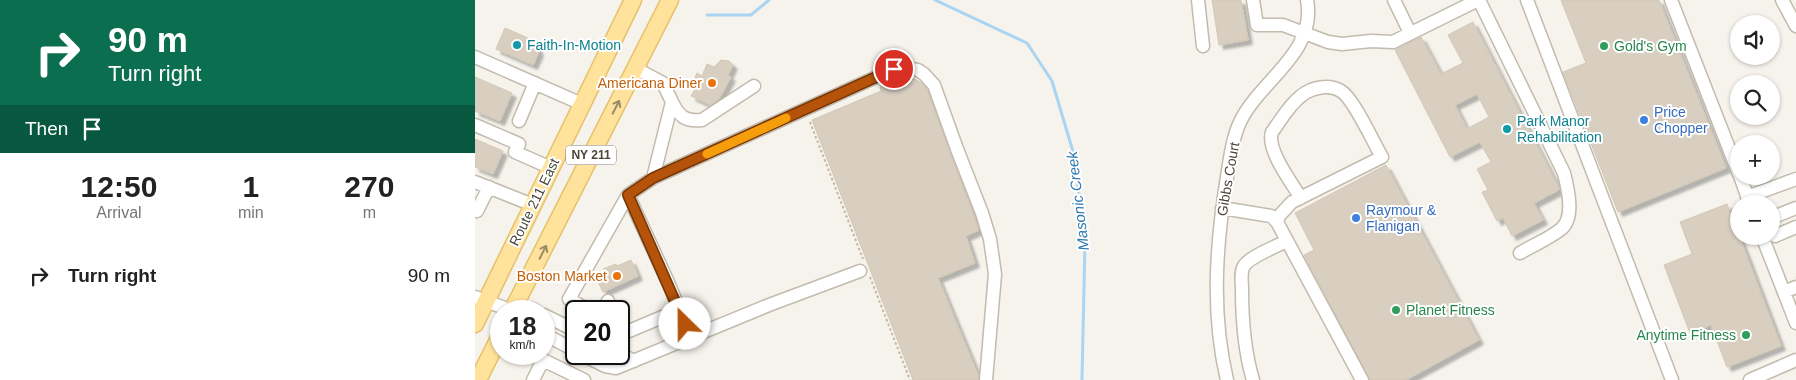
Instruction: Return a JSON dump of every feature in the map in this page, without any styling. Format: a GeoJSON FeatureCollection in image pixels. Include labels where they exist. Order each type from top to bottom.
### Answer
{"type":"FeatureCollection","features":[{"type":"Feature","properties":{"kind":"main road","name":"Route 211 East"},"geometry":{"type":"LineString","coordinates":[[475,324],[481,299],[533,205],[633,0]]}},
{"type":"Feature","properties":{"kind":"main road","name":"NY 211"},"geometry":{"type":"LineString","coordinates":[[519,300],[669,0]]}},
{"type":"Feature","properties":{"kind":"main road"},"geometry":{"type":"LineString","coordinates":[[478,380],[490,356]]}},
{"type":"Feature","properties":{"kind":"street"},"geometry":{"type":"LineString","coordinates":[[1198,0],[1203,46]]}},
{"type":"Feature","properties":{"kind":"street"},"geometry":{"type":"LineString","coordinates":[[1253,0],[1258,29],[1283,25],[1328,42],[1342,44],[1371,40],[1393,42],[1478,0],[1564,173],[1567,187],[1568,218],[1562,229],[1520,253]]}},
{"type":"Feature","properties":{"kind":"street","name":"Gibbs Court"},"geometry":{"type":"LineString","coordinates":[[1227,380],[1220,338],[1216,295],[1217,248],[1233,142],[1240,122],[1247,110],[1300,46],[1308,19],[1307,0]]}},
{"type":"Feature","properties":{"kind":"street"},"geometry":{"type":"LineString","coordinates":[[1394,0],[1410,33]]}},
{"type":"Feature","properties":{"kind":"street"},"geometry":{"type":"LineString","coordinates":[[1527,0],[1672,380]]}},
{"type":"Feature","properties":{"kind":"street"},"geometry":{"type":"LineString","coordinates":[[1671,0],[1730,152]]}},
{"type":"Feature","properties":{"kind":"street"},"geometry":{"type":"LineString","coordinates":[[1782,0],[1796,26]]}},
{"type":"Feature","properties":{"kind":"street"},"geometry":{"type":"LineString","coordinates":[[475,57],[582,104]]}},
{"type":"Feature","properties":{"kind":"street"},"geometry":{"type":"LineString","coordinates":[[635,68],[663,83],[678,114],[692,121],[701,120],[754,86]]}},
{"type":"Feature","properties":{"kind":"street"},"geometry":{"type":"LineString","coordinates":[[571,300],[569,299],[628,195],[653,178],[894,69],[911,68],[925,74],[934,85],[991,240],[995,274],[987,380]]}},
{"type":"Feature","properties":{"kind":"street"},"geometry":{"type":"LineString","coordinates":[[519,121],[535,83]]}},
{"type":"Feature","properties":{"kind":"street"},"geometry":{"type":"LineString","coordinates":[[1277,222],[1279,216],[1292,202],[1301,198],[1382,157],[1351,101],[1342,92],[1333,88],[1320,87],[1302,95],[1271,132],[1272,148],[1301,198]]}},
{"type":"Feature","properties":{"kind":"street"},"geometry":{"type":"LineString","coordinates":[[653,178],[672,102]]}},
{"type":"Feature","properties":{"kind":"street"},"geometry":{"type":"LineString","coordinates":[[475,125],[519,144],[515,152],[551,168]]}},
{"type":"Feature","properties":{"kind":"street"},"geometry":{"type":"LineString","coordinates":[[1760,195],[1796,179]]}},
{"type":"Feature","properties":{"kind":"street"},"geometry":{"type":"LineString","coordinates":[[475,182],[533,205]]}},
{"type":"Feature","properties":{"kind":"street"},"geometry":{"type":"LineString","coordinates":[[475,210],[477,211],[489,187]]}},
{"type":"Feature","properties":{"kind":"street"},"geometry":{"type":"LineString","coordinates":[[628,195],[691,337]]}},
{"type":"Feature","properties":{"kind":"street"},"geometry":{"type":"LineString","coordinates":[[1222,208],[1271,216],[1277,222],[1362,380]]}},
{"type":"Feature","properties":{"kind":"street"},"geometry":{"type":"LineString","coordinates":[[1780,214],[1796,208]]}},
{"type":"Feature","properties":{"kind":"street"},"geometry":{"type":"LineString","coordinates":[[1780,234],[1796,227]]}},
{"type":"Feature","properties":{"kind":"street"},"geometry":{"type":"LineString","coordinates":[[1253,380],[1242,320],[1242,274],[1244,266],[1249,261],[1287,241]]}},
{"type":"Feature","properties":{"kind":"street"},"geometry":{"type":"LineString","coordinates":[[1766,245],[1796,323]]}},
{"type":"Feature","properties":{"kind":"street"},"geometry":{"type":"LineString","coordinates":[[630,362],[863,267]]}},
{"type":"Feature","properties":{"kind":"street"},"geometry":{"type":"LineString","coordinates":[[1784,292],[1796,287]]}},
{"type":"Feature","properties":{"kind":"street"},"geometry":{"type":"LineString","coordinates":[[630,331],[679,310]]}},
{"type":"Feature","properties":{"kind":"street"},"geometry":{"type":"LineString","coordinates":[[630,359],[634,361]]}},
{"type":"Feature","properties":{"kind":"street"},"geometry":{"type":"LineString","coordinates":[[533,380],[543,360],[584,380],[592,365]]}},
{"type":"Feature","properties":{"kind":"street"},"geometry":{"type":"LineString","coordinates":[[1750,380],[1796,360]]}},
{"type":"Feature","properties":{"kind":"street"},"geometry":{"type":"LineString","coordinates":[[606,365],[613,368],[622,365]]}},
{"type":"Feature","properties":{"kind":"path"},"geometry":{"type":"LineString","coordinates":[[810,122],[863,267],[910,380]]}},
{"type":"Feature","properties":{"kind":"building"},"geometry":{"type":"Polygon","coordinates":[[[1212,0],[1241,0],[1248,40],[1219,45],[1212,0]]]}},
{"type":"Feature","properties":{"kind":"building","name":"Price Chopper"},"geometry":{"type":"Polygon","coordinates":[[[1561,0],[1659,0],[1726,168],[1618,212],[1563,72],[1586,63],[1561,0]]]}},
{"type":"Feature","properties":{"kind":"building","name":"Park Manor Rehabilitation"},"geometry":{"type":"Polygon","coordinates":[[[1473,22],[1559,188],[1559,190],[1534,203],[1543,220],[1512,236],[1503,218],[1497,221],[1482,192],[1488,190],[1477,169],[1491,162],[1480,142],[1450,157],[1395,50],[1421,37],[1441,74],[1463,63],[1448,35],[1473,22]],[[1477,94],[1455,105],[1467,129],[1489,117],[1477,94]]]}},
{"type":"Feature","properties":{"kind":"building","name":"Faith-In-Motion"},"geometry":{"type":"Polygon","coordinates":[[[505,28],[535,41],[539,52],[533,65],[496,49],[505,28]]]}},
{"type":"Feature","properties":{"kind":"building","name":"Americana Diner"},"geometry":{"type":"Polygon","coordinates":[[[721,60],[729,61],[733,65],[728,75],[731,77],[719,99],[710,105],[691,96],[698,84],[693,82],[697,73],[702,76],[707,64],[714,67],[721,60]]]}},
{"type":"Feature","properties":{"kind":"building"},"geometry":{"type":"Polygon","coordinates":[[[904,75],[920,82],[926,88],[979,230],[966,236],[975,263],[938,278],[978,375],[978,380],[913,380],[812,120],[881,91],[880,84],[904,75]]]}},
{"type":"Feature","properties":{"kind":"building"},"geometry":{"type":"Polygon","coordinates":[[[475,77],[512,93],[500,121],[475,111],[475,77]]]}},
{"type":"Feature","properties":{"kind":"building"},"geometry":{"type":"Polygon","coordinates":[[[475,139],[503,151],[493,174],[475,167],[475,139]]]}},
{"type":"Feature","properties":{"kind":"building","name":"Planet Fitness"},"geometry":{"type":"Polygon","coordinates":[[[1386,165],[1479,340],[1406,380],[1370,380],[1304,255],[1314,250],[1295,213],[1386,165]]]}},
{"type":"Feature","properties":{"kind":"building"},"geometry":{"type":"Polygon","coordinates":[[[1727,204],[1730,212],[1730,245],[1743,245],[1781,346],[1727,367],[1711,325],[1690,333],[1664,265],[1692,254],[1680,222],[1727,204]]]}},
{"type":"Feature","properties":{"kind":"building","name":"Boston Market"},"geometry":{"type":"Polygon","coordinates":[[[631,260],[638,276],[603,292],[596,277],[605,273],[603,269],[631,260]]]}},
{"type":"Feature","properties":{"kind":"waterway","name":"Masonic Creek"},"geometry":{"type":"LineString","coordinates":[[707,15],[751,15],[769,0]]}},
{"type":"Feature","properties":{"kind":"waterway","name":"Masonic Creek"},"geometry":{"type":"LineString","coordinates":[[935,0],[1027,43],[1052,81],[1074,155],[1085,242],[1082,380]]}},
{"type":"Feature","properties":{"kind":"slow traffic"},"geometry":{"type":"LineString","coordinates":[[707,154],[786,118]]}},
{"type":"Feature","properties":{"kind":"place","name":"Faith-In-Motion"},"geometry":{"type":"Point","coordinates":[517,45]}},
{"type":"Feature","properties":{"kind":"place","name":"Gold's Gym"},"geometry":{"type":"Point","coordinates":[1604,46]}},
{"type":"Feature","properties":{"kind":"place","name":"Americana Diner"},"geometry":{"type":"Point","coordinates":[712,83]}},
{"type":"Feature","properties":{"kind":"place","name":"Price Chopper"},"geometry":{"type":"Point","coordinates":[1644,120]}},
{"type":"Feature","properties":{"kind":"place","name":"Park Manor Rehabilitation"},"geometry":{"type":"Point","coordinates":[1507,129]}},
{"type":"Feature","properties":{"kind":"place","name":"Raymour & Flanigan"},"geometry":{"type":"Point","coordinates":[1356,218]}},
{"type":"Feature","properties":{"kind":"place","name":"Boston Market"},"geometry":{"type":"Point","coordinates":[617,276]}},
{"type":"Feature","properties":{"kind":"place","name":"Planet Fitness"},"geometry":{"type":"Point","coordinates":[1396,310]}},
{"type":"Feature","properties":{"kind":"place","name":"Anytime Fitness"},"geometry":{"type":"Point","coordinates":[1746,335]}},
{"type":"Feature","properties":{"kind":"route"},"geometry":{"type":"LineString","coordinates":[[685,324],[628,195],[653,178],[894,69]]}}]}
